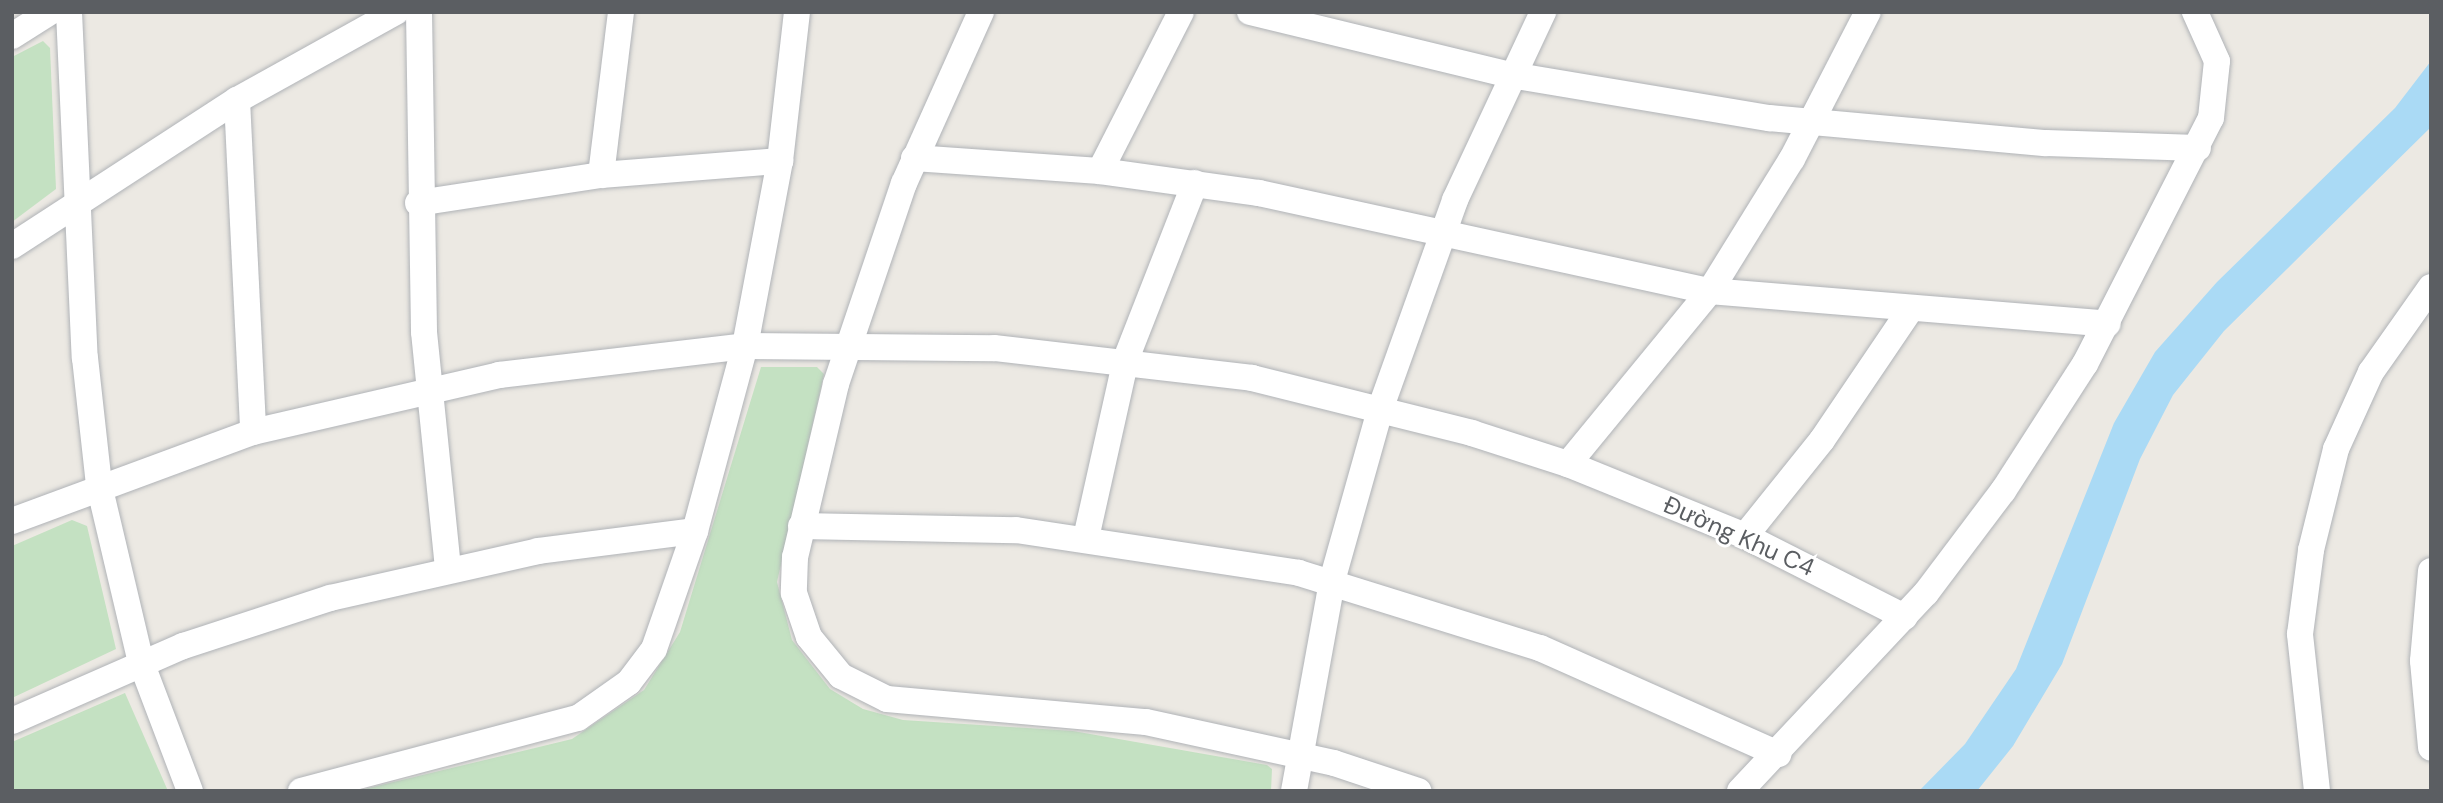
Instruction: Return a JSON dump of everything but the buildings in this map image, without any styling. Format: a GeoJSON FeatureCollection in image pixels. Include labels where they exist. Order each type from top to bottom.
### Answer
{"type":"FeatureCollection","features":[{"type":"Feature","properties":{"kind":"street"},"geometry":{"type":"LineString","coordinates":[[12,36],[50,12]]}},
{"type":"Feature","properties":{"kind":"street"},"geometry":{"type":"LineString","coordinates":[[69,12],[76,201],[99,485],[141,662],[190,791]]}},
{"type":"Feature","properties":{"kind":"street"},"geometry":{"type":"LineString","coordinates":[[12,246],[76,201],[237,100],[396,12]]}},
{"type":"Feature","properties":{"kind":"street"},"geometry":{"type":"LineString","coordinates":[[419,12],[418,203],[427,388],[448,569]]}},
{"type":"Feature","properties":{"kind":"street"},"geometry":{"type":"LineString","coordinates":[[601,175],[621,12]]}},
{"type":"Feature","properties":{"kind":"street"},"geometry":{"type":"LineString","coordinates":[[301,791],[419,755],[557,726],[598,707],[654,649],[695,531],[745,346],[780,161],[797,12]]}},
{"type":"Feature","properties":{"kind":"street"},"geometry":{"type":"LineString","coordinates":[[981,12],[914,159],[848,343],[801,526],[794,576],[803,623],[828,664],[872,694],[1106,716],[1298,754],[1418,791]]}},
{"type":"Feature","properties":{"kind":"street"},"geometry":{"type":"LineString","coordinates":[[1100,171],[1181,12]]}},
{"type":"Feature","properties":{"kind":"street"},"geometry":{"type":"LineString","coordinates":[[1250,12],[1511,75],[1812,123],[2198,148]]}},
{"type":"Feature","properties":{"kind":"street"},"geometry":{"type":"LineString","coordinates":[[1294,791],[1298,754],[1332,582],[1381,407],[1442,234],[1511,75],[1543,12]]}},
{"type":"Feature","properties":{"kind":"street"},"geometry":{"type":"LineString","coordinates":[[1568,464],[1710,290],[1812,123],[1868,12]]}},
{"type":"Feature","properties":{"kind":"street"},"geometry":{"type":"LineString","coordinates":[[1740,791],[1778,754],[1905,617],[2003,491],[2108,324],[2198,148],[2219,75],[2209,35],[2195,12]]}},
{"type":"Feature","properties":{"kind":"street"},"geometry":{"type":"LineString","coordinates":[[237,100],[253,432]]}},
{"type":"Feature","properties":{"kind":"street"},"geometry":{"type":"LineString","coordinates":[[914,159],[1100,171],[1195,183],[1710,290],[1910,310],[2108,324]]}},
{"type":"Feature","properties":{"kind":"street"},"geometry":{"type":"LineString","coordinates":[[418,203],[601,175],[780,161]]}},
{"type":"Feature","properties":{"kind":"street"},"geometry":{"type":"LineString","coordinates":[[1086,538],[1126,359],[1195,183]]}},
{"type":"Feature","properties":{"kind":"street"},"geometry":{"type":"LineString","coordinates":[[2317,791],[2300,634],[2311,550],[2336,449],[2371,372],[2431,287]]}},
{"type":"Feature","properties":{"kind":"street"},"geometry":{"type":"LineString","coordinates":[[1745,536],[1822,440],[1910,310]]}},
{"type":"Feature","properties":{"kind":"street","name":"Đường Khu C4"},"geometry":{"type":"LineString","coordinates":[[12,521],[99,485],[253,432],[427,388],[580,361],[745,346],[848,343],[1126,359],[1252,378],[1381,407],[1568,464],[1745,536],[1905,617]]}},
{"type":"Feature","properties":{"kind":"street"},"geometry":{"type":"LineString","coordinates":[[801,526],[1086,538],[1332,582],[1540,648],[1778,754]]}},
{"type":"Feature","properties":{"kind":"street"},"geometry":{"type":"LineString","coordinates":[[12,721],[141,662],[330,598],[448,569],[695,531]]}},
{"type":"Feature","properties":{"kind":"street"},"geometry":{"type":"LineString","coordinates":[[2431,570],[2427,654],[2431,748]]}},
{"type":"Feature","properties":{"kind":"green space"},"geometry":{"type":"Polygon","coordinates":[[[43,41],[50,48],[56,189],[12,222],[12,57],[43,41]]]}},
{"type":"Feature","properties":{"kind":"green space"},"geometry":{"type":"Polygon","coordinates":[[[761,367],[817,367],[824,374],[777,582],[792,640],[830,689],[863,709],[903,720],[1073,731],[1267,765],[1272,769],[1271,791],[356,791],[572,739],[644,690],[680,632],[761,367]]]}},
{"type":"Feature","properties":{"kind":"green space"},"geometry":{"type":"Polygon","coordinates":[[[72,520],[87,526],[116,649],[12,698],[12,546],[72,520]]]}},
{"type":"Feature","properties":{"kind":"green space"},"geometry":{"type":"Polygon","coordinates":[[[125,693],[168,791],[12,791],[12,742],[125,693]]]}},
{"type":"Feature","properties":{"kind":"water"},"geometry":{"type":"Polygon","coordinates":[[[2431,61],[2431,127],[2224,331],[2173,395],[2140,459],[2062,664],[2013,746],[1977,791],[1919,791],[1965,744],[2016,669],[2114,423],[2155,352],[2217,282],[2395,108],[2431,61]]]}}]}
